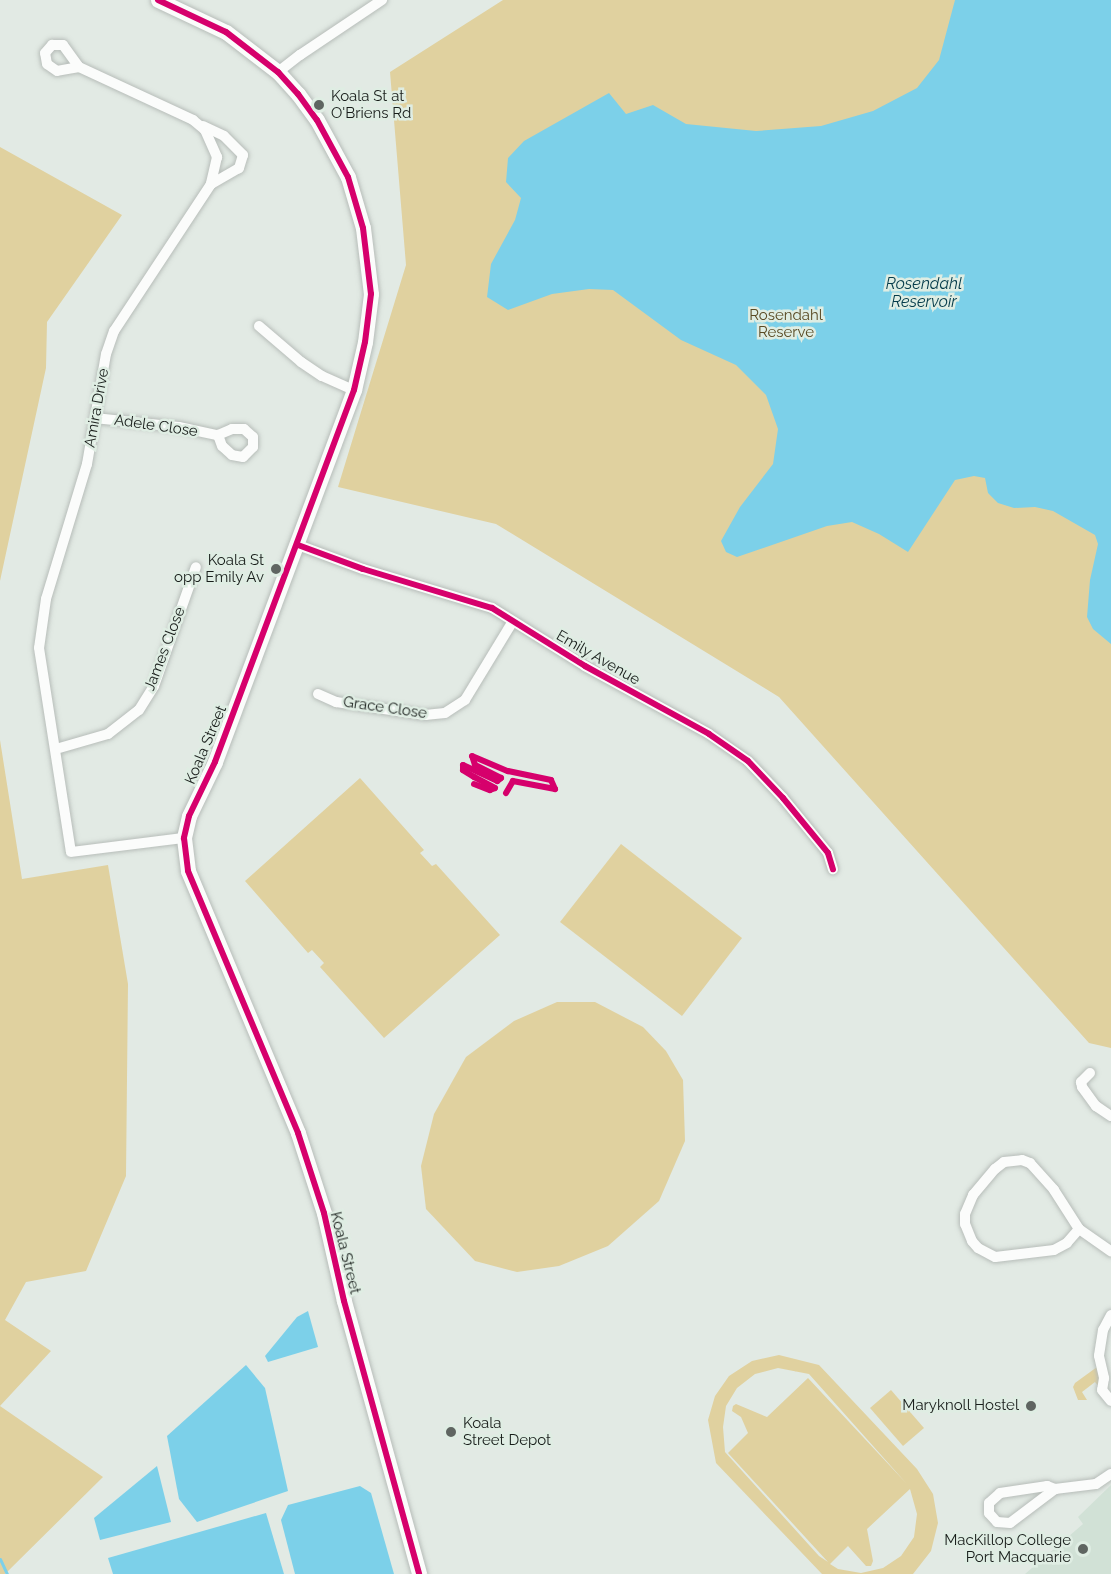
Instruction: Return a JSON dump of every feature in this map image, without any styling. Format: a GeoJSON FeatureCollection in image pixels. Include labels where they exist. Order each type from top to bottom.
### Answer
{"type":"FeatureCollection","features":[{"type":"Feature","properties":{"kind":"street","name":"Koala Street"},"geometry":{"type":"LineString","coordinates":[[158,0],[226,32],[278,72],[305,103],[332,145],[348,177],[363,228],[371,294],[365,342],[354,390],[215,762],[189,816],[184,838],[188,871],[298,1133],[324,1214],[344,1301],[419,1574]]}},
{"type":"Feature","properties":{"kind":"street"},"geometry":{"type":"LineString","coordinates":[[278,72],[382,0]]}},
{"type":"Feature","properties":{"kind":"street"},"geometry":{"type":"LineString","coordinates":[[79,67],[218,132],[233,144],[243,155],[241,166],[212,184]]}},
{"type":"Feature","properties":{"kind":"street"},"geometry":{"type":"LineString","coordinates":[[201,125],[216,153],[233,144]]}},
{"type":"Feature","properties":{"kind":"street","name":"Amira Drive"},"geometry":{"type":"LineString","coordinates":[[184,838],[71,852],[42,672],[40,632],[46,599],[87,464],[106,354],[114,331],[212,184],[216,168],[216,153]]}},
{"type":"Feature","properties":{"kind":"street"},"geometry":{"type":"LineString","coordinates":[[259,326],[301,362],[322,376],[354,390]]}},
{"type":"Feature","properties":{"kind":"street","name":"Adele Close"},"geometry":{"type":"LineString","coordinates":[[95,418],[179,427],[218,435]]}},
{"type":"Feature","properties":{"kind":"street","name":"Emily Avenue"},"geometry":{"type":"LineString","coordinates":[[298,545],[363,569],[473,601],[513,621],[585,666],[732,748],[748,761],[806,825],[828,853],[834,869]]}},
{"type":"Feature","properties":{"kind":"street","name":"James Close"},"geometry":{"type":"LineString","coordinates":[[56,749],[108,734],[139,710],[154,686],[196,567]]}},
{"type":"Feature","properties":{"kind":"street","name":"Grace Close"},"geometry":{"type":"LineString","coordinates":[[318,694],[347,703],[425,715],[446,713],[465,700],[513,621]]}},
{"type":"Feature","properties":{"kind":"street"},"geometry":{"type":"LineString","coordinates":[[1090,1073],[1081,1082],[1082,1087],[1096,1106],[1111,1116]]}},
{"type":"Feature","properties":{"kind":"street"},"geometry":{"type":"LineString","coordinates":[[1079,1229],[1066,1243],[1054,1250],[995,1257],[978,1248],[972,1241],[965,1224],[965,1214],[973,1195],[995,1169],[1004,1162],[1022,1160],[1030,1163],[1054,1190],[1079,1229],[1111,1251]]}},
{"type":"Feature","properties":{"kind":"street"},"geometry":{"type":"LineString","coordinates":[[1111,1315],[1106,1321],[1099,1346],[1108,1378],[1102,1390],[1111,1401]]}},
{"type":"Feature","properties":{"kind":"street"},"geometry":{"type":"LineString","coordinates":[[1055,1489],[1010,1523],[997,1522],[988,1513],[989,1503],[1000,1493],[1047,1486],[1055,1489],[1096,1484],[1111,1474]]}},
{"type":"Feature","properties":{"kind":"shaded area","name":"MacKillop College Port Macquarie"},"geometry":{"type":"Polygon","coordinates":[[[1111,1485],[1111,1574],[1025,1574],[1083,1524],[1078,1517],[1111,1485]]]}},
{"type":"Feature","properties":{"kind":"green space","name":"Rosendahl Reserve"},"geometry":{"type":"Polygon","coordinates":[[[503,0],[1111,0],[1111,1048],[1089,1043],[779,697],[496,524],[338,487],[406,265],[390,72],[503,0]]]}},
{"type":"Feature","properties":{"kind":"green space"},"geometry":{"type":"Polygon","coordinates":[[[0,147],[122,215],[47,322],[46,368],[0,581],[0,147]]]}},
{"type":"Feature","properties":{"kind":"green space"},"geometry":{"type":"Polygon","coordinates":[[[0,740],[22,879],[108,865],[128,984],[126,1176],[86,1271],[26,1282],[5,1320],[51,1351],[0,1406],[0,740]]]}},
{"type":"Feature","properties":{"kind":"green space"},"geometry":{"type":"Polygon","coordinates":[[[360,778],[424,850],[420,853],[432,866],[436,864],[500,935],[384,1038],[320,967],[324,963],[312,950],[308,953],[245,881],[360,778]]]}},
{"type":"Feature","properties":{"kind":"green space"},"geometry":{"type":"Polygon","coordinates":[[[621,844],[742,938],[682,1016],[560,922],[621,844]]]}},
{"type":"Feature","properties":{"kind":"green space"},"geometry":{"type":"Polygon","coordinates":[[[557,1002],[595,1002],[643,1027],[666,1051],[683,1080],[685,1141],[659,1201],[608,1246],[559,1266],[517,1272],[475,1261],[426,1209],[421,1166],[434,1114],[466,1057],[514,1021],[557,1002]]]}},
{"type":"Feature","properties":{"kind":"green space"},"geometry":{"type":"Polygon","coordinates":[[[779,1355],[819,1365],[917,1469],[933,1494],[938,1523],[931,1551],[913,1574],[822,1574],[716,1463],[708,1420],[715,1396],[729,1376],[752,1361],[779,1355]],[[778,1368],[755,1374],[737,1388],[726,1406],[723,1427],[725,1452],[819,1556],[828,1562],[728,1453],[748,1433],[741,1417],[732,1411],[733,1406],[736,1404],[767,1417],[808,1378],[906,1483],[809,1374],[778,1368]],[[910,1489],[867,1529],[873,1561],[871,1566],[866,1566],[848,1546],[830,1564],[838,1569],[861,1573],[883,1568],[901,1556],[914,1537],[917,1514],[910,1489]]]}},
{"type":"Feature","properties":{"kind":"green space"},"geometry":{"type":"Polygon","coordinates":[[[1097,1367],[1101,1389],[1095,1382],[1082,1392],[1087,1400],[1078,1400],[1073,1387],[1075,1383],[1097,1367]]]}},
{"type":"Feature","properties":{"kind":"green space"},"geometry":{"type":"Polygon","coordinates":[[[891,1390],[924,1428],[903,1446],[870,1408],[891,1390]]]}},
{"type":"Feature","properties":{"kind":"green space"},"geometry":{"type":"Polygon","coordinates":[[[0,1406],[103,1477],[5,1574],[0,1574],[0,1406]]]}},
{"type":"Feature","properties":{"kind":"water","name":"Rosendahl Reservoir"},"geometry":{"type":"Polygon","coordinates":[[[955,0],[1111,0],[1111,644],[1093,629],[1087,617],[1090,580],[1098,544],[1095,535],[1053,511],[1035,507],[1014,508],[998,503],[988,493],[985,478],[974,476],[955,480],[908,552],[879,534],[852,522],[827,526],[737,557],[726,552],[721,541],[740,507],[773,464],[778,429],[766,395],[736,365],[681,340],[613,290],[589,289],[552,294],[508,310],[487,297],[491,264],[515,220],[521,198],[506,182],[508,158],[524,141],[609,93],[626,114],[653,105],[686,124],[756,131],[821,126],[873,111],[917,88],[939,60],[955,0]]]}},
{"type":"Feature","properties":{"kind":"water"},"geometry":{"type":"Polygon","coordinates":[[[308,1311],[318,1347],[268,1362],[265,1356],[297,1317],[308,1311]]]}},
{"type":"Feature","properties":{"kind":"water"},"geometry":{"type":"Polygon","coordinates":[[[246,1365],[265,1388],[288,1491],[197,1522],[179,1499],[167,1436],[246,1365]]]}},
{"type":"Feature","properties":{"kind":"water"},"geometry":{"type":"Polygon","coordinates":[[[157,1466],[171,1522],[100,1540],[94,1518],[157,1466]]]}},
{"type":"Feature","properties":{"kind":"water"},"geometry":{"type":"Polygon","coordinates":[[[360,1486],[371,1493],[394,1574],[295,1574],[281,1520],[288,1505],[360,1486]]]}},
{"type":"Feature","properties":{"kind":"water"},"geometry":{"type":"Polygon","coordinates":[[[266,1513],[284,1574],[113,1574],[108,1558],[266,1513]]]}},
{"type":"Feature","properties":{"kind":"waterway"},"geometry":{"type":"LineString","coordinates":[[0,1559],[7,1574]]}},
{"type":"Feature","properties":{"kind":"cycle path"},"geometry":{"type":"LineString","coordinates":[[158,0],[226,32],[278,72],[298,94],[317,120],[348,177],[363,228],[371,294],[365,342],[354,390],[215,762],[189,816],[184,838],[188,871],[298,1133],[324,1213],[344,1301],[419,1574]]}},
{"type":"Feature","properties":{"kind":"cycle path"},"geometry":{"type":"LineString","coordinates":[[298,545],[363,569],[492,608],[585,666],[709,734],[748,761],[783,798],[828,853],[833,869]]}},
{"type":"Feature","properties":{"kind":"cycle path"},"geometry":{"type":"LineString","coordinates":[[474,784],[490,790],[495,788],[463,770],[463,765],[497,781],[501,778],[475,765],[472,756],[508,771],[551,780],[555,789],[513,781],[506,793]]}},
{"type":"Feature","properties":{"kind":"place","name":"Koala St at O'Briens Rd"},"geometry":{"type":"Point","coordinates":[319,105]}},
{"type":"Feature","properties":{"kind":"place","name":"Koala St opp Emily Av"},"geometry":{"type":"Point","coordinates":[276,569]}},
{"type":"Feature","properties":{"kind":"place","name":"Maryknoll Hostel"},"geometry":{"type":"Point","coordinates":[1031,1406]}},
{"type":"Feature","properties":{"kind":"place","name":"Koala Street Depot"},"geometry":{"type":"Point","coordinates":[451,1432]}},
{"type":"Feature","properties":{"kind":"place","name":"MacKillop College Port Macquarie"},"geometry":{"type":"Point","coordinates":[1083,1549]}}]}
